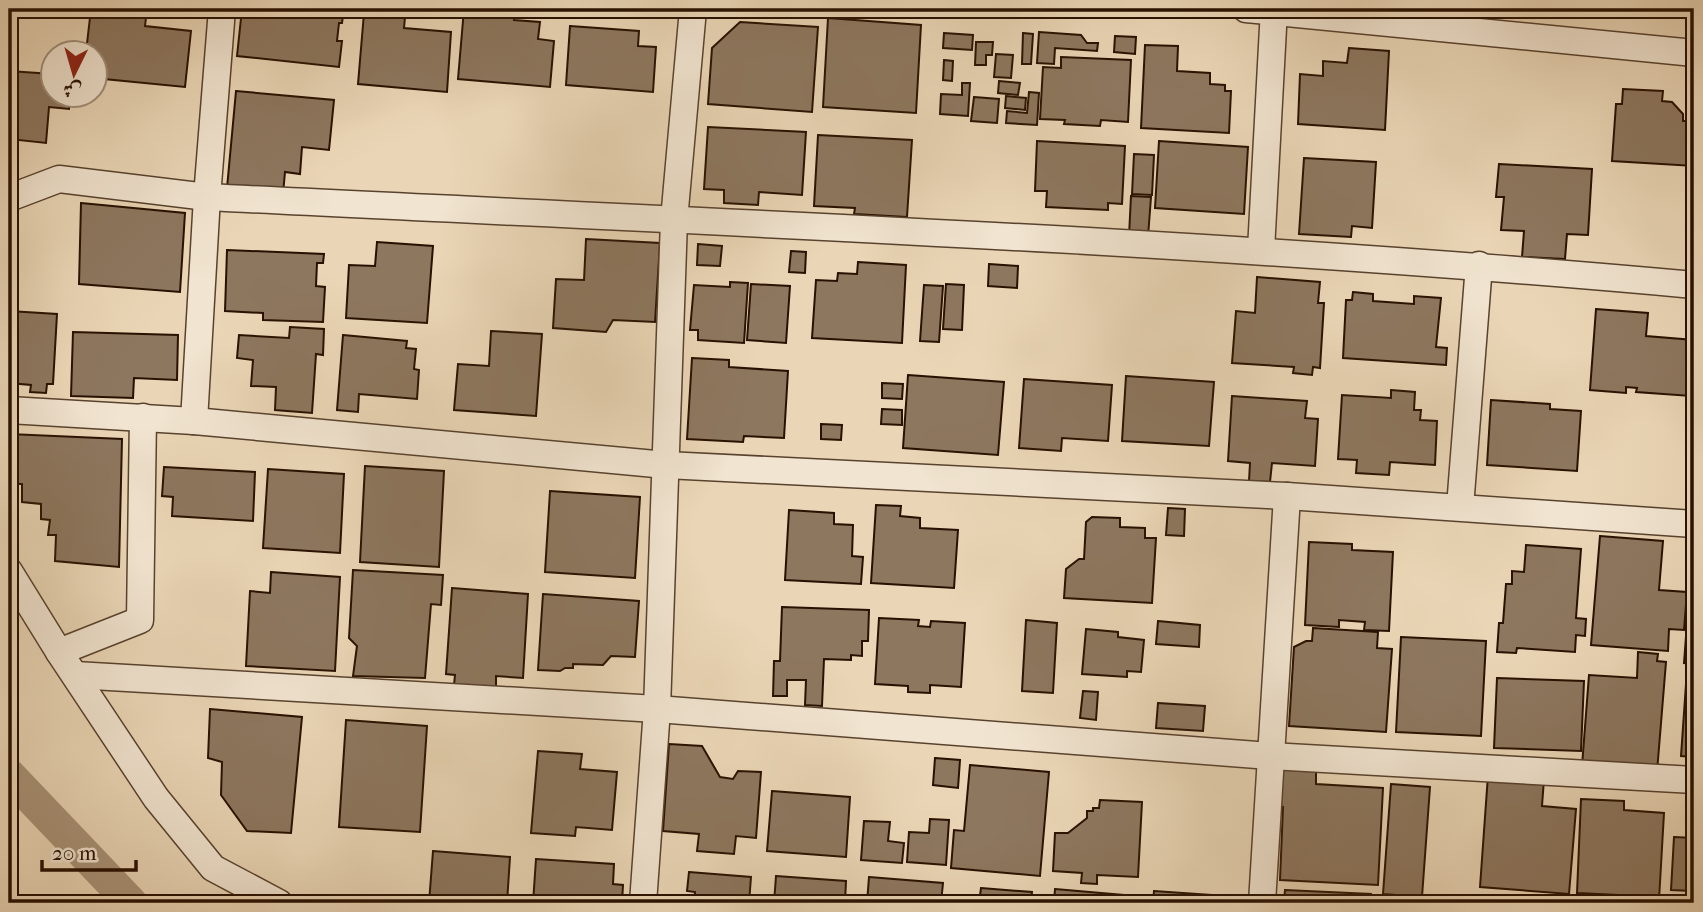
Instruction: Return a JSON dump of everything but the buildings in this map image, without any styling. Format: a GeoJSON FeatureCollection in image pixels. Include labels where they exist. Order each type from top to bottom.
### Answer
{"type":"FeatureCollection","features":[{"type":"Feature","properties":{"kind":"street"},"geometry":{"type":"LineString","coordinates":[[194,421],[207,197],[222,9]]}},
{"type":"Feature","properties":{"kind":"street"},"geometry":{"type":"LineString","coordinates":[[643,903],[657,709],[674,220],[693,9]]}},
{"type":"Feature","properties":{"kind":"street"},"geometry":{"type":"LineString","coordinates":[[1246,9],[1694,53]]}},
{"type":"Feature","properties":{"kind":"street"},"geometry":{"type":"LineString","coordinates":[[1261,250],[1273,10]]}},
{"type":"Feature","properties":{"kind":"street"},"geometry":{"type":"LineString","coordinates":[[9,198],[59,179],[207,197],[1261,250],[1479,265],[1694,285]]}},
{"type":"Feature","properties":{"kind":"street"},"geometry":{"type":"LineString","coordinates":[[1460,507],[1479,265]]}},
{"type":"Feature","properties":{"kind":"street"},"geometry":{"type":"LineString","coordinates":[[9,410],[194,421],[666,465],[1287,496],[1694,524]]}},
{"type":"Feature","properties":{"kind":"street"},"geometry":{"type":"LineString","coordinates":[[59,652],[140,620],[143,417]]}},
{"type":"Feature","properties":{"kind":"street"},"geometry":{"type":"LineString","coordinates":[[1262,903],[1287,496]]}},
{"type":"Feature","properties":{"kind":"street"},"geometry":{"type":"LineString","coordinates":[[9,571],[156,798],[213,868],[279,903]]}},
{"type":"Feature","properties":{"kind":"street"},"geometry":{"type":"LineString","coordinates":[[75,675],[657,709],[1270,755],[1694,780]]}},
{"type":"Feature","properties":{"kind":"waterway"},"geometry":{"type":"LineString","coordinates":[[9,775],[131,903]]}}]}
